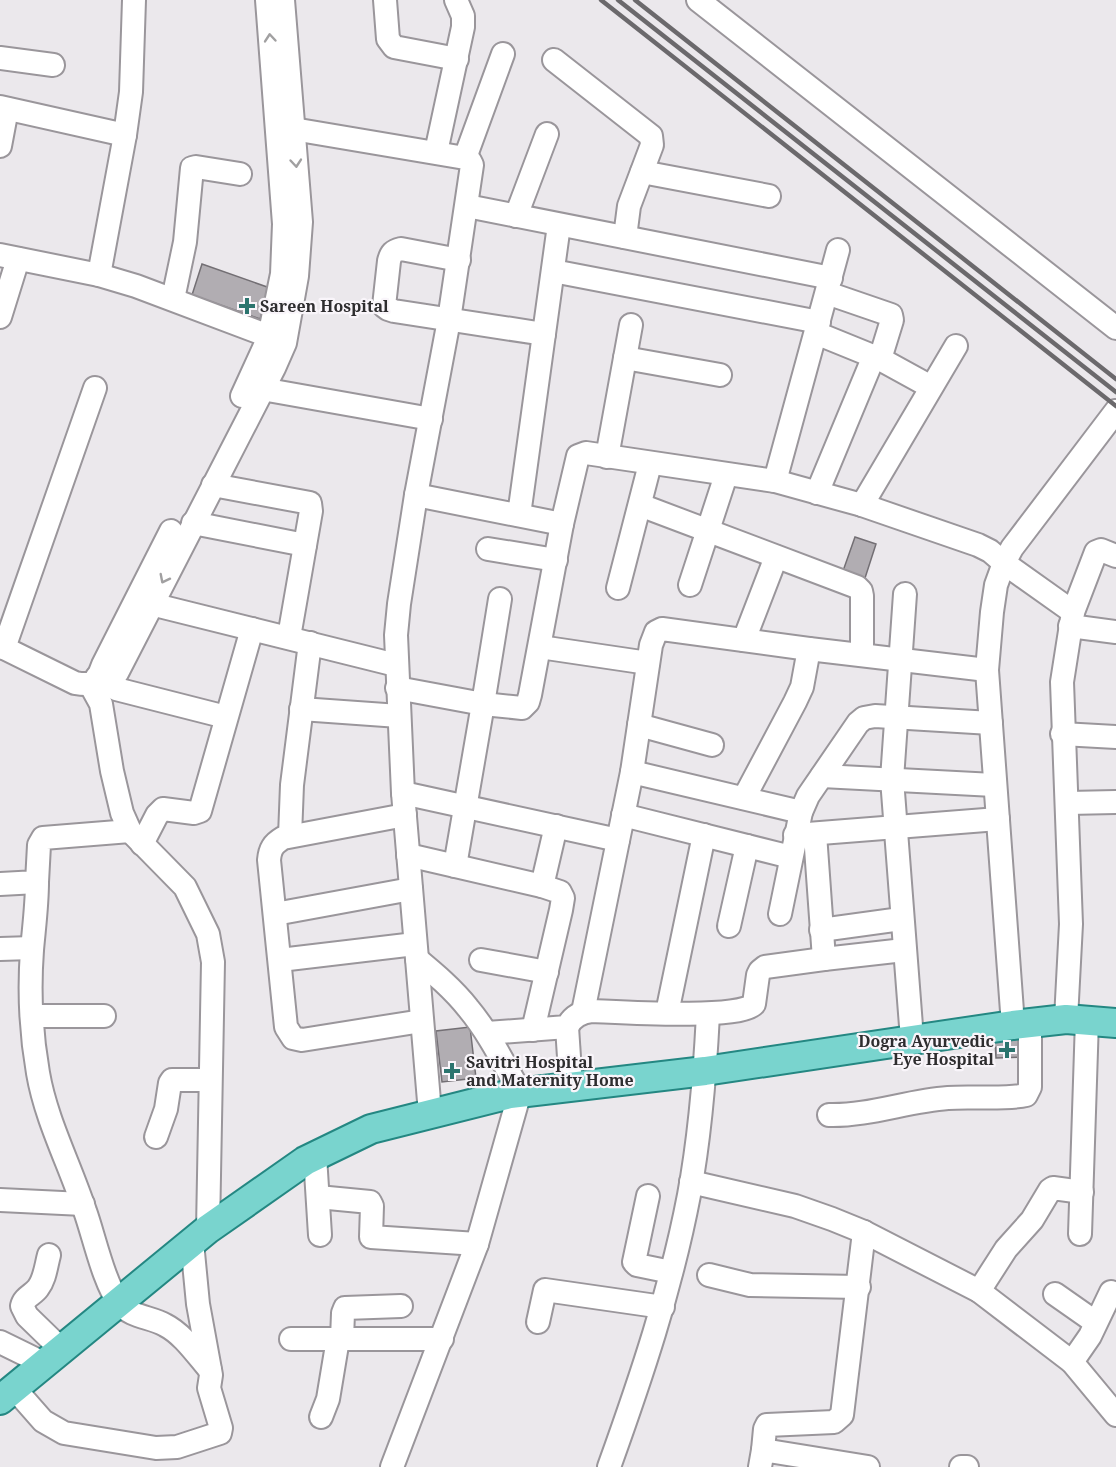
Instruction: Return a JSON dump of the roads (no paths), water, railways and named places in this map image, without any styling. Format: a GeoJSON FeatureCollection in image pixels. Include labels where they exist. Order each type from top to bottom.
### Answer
{"type":"FeatureCollection","features":[{"type":"Feature","properties":{"kind":"main road"},"geometry":{"type":"LineString","coordinates":[[7,1394],[200,1235],[315,1156],[370,1129],[520,1092],[705,1071],[1022,1024],[1077,1019],[1116,1023]]}},
{"type":"Feature","properties":{"kind":"street"},"geometry":{"type":"LineString","coordinates":[[99,275],[131,92],[134,0]]}},
{"type":"Feature","properties":{"kind":"street"},"geometry":{"type":"LineString","coordinates":[[267,0],[284,224],[277,340]]}},
{"type":"Feature","properties":{"kind":"street"},"geometry":{"type":"LineString","coordinates":[[7,1394],[43,1421],[64,1433],[130,1445],[177,1447],[221,1431],[209,1388],[210,1370],[198,1304],[210,1080],[213,962],[208,934],[185,887],[136,838],[122,813],[96,681],[193,523],[213,485],[277,340],[297,276],[301,222],[283,0]]}},
{"type":"Feature","properties":{"kind":"street"},"geometry":{"type":"LineString","coordinates":[[385,0],[388,39],[394,47],[457,59]]}},
{"type":"Feature","properties":{"kind":"street"},"geometry":{"type":"LineString","coordinates":[[436,152],[457,59],[463,16],[456,0]]}},
{"type":"Feature","properties":{"kind":"street"},"geometry":{"type":"LineString","coordinates":[[698,0],[1116,328]]}},
{"type":"Feature","properties":{"kind":"street"},"geometry":{"type":"LineString","coordinates":[[465,158],[503,54]]}},
{"type":"Feature","properties":{"kind":"street"},"geometry":{"type":"LineString","coordinates":[[0,58],[52,65]]}},
{"type":"Feature","properties":{"kind":"street"},"geometry":{"type":"LineString","coordinates":[[554,60],[651,136],[652,145],[627,214],[625,237]]}},
{"type":"Feature","properties":{"kind":"street"},"geometry":{"type":"LineString","coordinates":[[0,146],[3,108],[125,135]]}},
{"type":"Feature","properties":{"kind":"street"},"geometry":{"type":"LineString","coordinates":[[293,129],[436,152],[465,158],[472,165],[459,260],[416,495],[399,604],[396,665],[403,793],[430,1113]]}},
{"type":"Feature","properties":{"kind":"street"},"geometry":{"type":"LineString","coordinates":[[516,216],[547,134]]}},
{"type":"Feature","properties":{"kind":"street"},"geometry":{"type":"LineString","coordinates":[[173,299],[185,242],[192,168],[196,166],[240,174]]}},
{"type":"Feature","properties":{"kind":"street"},"geometry":{"type":"LineString","coordinates":[[642,172],[769,196]]}},
{"type":"Feature","properties":{"kind":"street"},"geometry":{"type":"LineString","coordinates":[[467,206],[625,237],[829,286],[891,315],[892,320],[877,358],[817,493]]}},
{"type":"Feature","properties":{"kind":"street"},"geometry":{"type":"LineString","coordinates":[[519,515],[560,225]]}},
{"type":"Feature","properties":{"kind":"street"},"geometry":{"type":"LineString","coordinates":[[459,260],[401,249],[395,250],[391,254],[384,306],[388,309],[449,320],[544,334]]}},
{"type":"Feature","properties":{"kind":"street"},"geometry":{"type":"LineString","coordinates":[[775,481],[838,250]]}},
{"type":"Feature","properties":{"kind":"street"},"geometry":{"type":"LineString","coordinates":[[0,318],[9,257],[99,275],[173,299],[277,340]]}},
{"type":"Feature","properties":{"kind":"street"},"geometry":{"type":"LineString","coordinates":[[553,271],[818,327],[931,387]]}},
{"type":"Feature","properties":{"kind":"street"},"geometry":{"type":"LineString","coordinates":[[607,457],[631,325]]}},
{"type":"Feature","properties":{"kind":"street"},"geometry":{"type":"LineString","coordinates":[[862,505],[956,346]]}},
{"type":"Feature","properties":{"kind":"street"},"geometry":{"type":"LineString","coordinates":[[625,358],[720,375]]}},
{"type":"Feature","properties":{"kind":"street"},"geometry":{"type":"LineString","coordinates":[[256,386],[431,419]]}},
{"type":"Feature","properties":{"kind":"street"},"geometry":{"type":"LineString","coordinates":[[143,602],[256,386]]}},
{"type":"Feature","properties":{"kind":"street"},"geometry":{"type":"LineString","coordinates":[[95,388],[2,647],[75,683],[96,681],[116,689],[226,717]]}},
{"type":"Feature","properties":{"kind":"street"},"geometry":{"type":"LineString","coordinates":[[829,1115],[858,1115],[908,1102],[1026,1095],[1030,1087],[994,785],[987,670],[992,612],[996,585],[1012,548],[1116,411]]}},
{"type":"Feature","properties":{"kind":"street"},"geometry":{"type":"LineString","coordinates":[[398,688],[483,705],[522,708],[528,702],[562,524],[578,456],[586,453],[726,476],[775,481],[862,505],[978,545],[990,551],[1072,619],[1116,632]]}},
{"type":"Feature","properties":{"kind":"street"},"geometry":{"type":"LineString","coordinates":[[618,588],[650,464]]}},
{"type":"Feature","properties":{"kind":"street"},"geometry":{"type":"LineString","coordinates":[[690,585],[726,476]]}},
{"type":"Feature","properties":{"kind":"street"},"geometry":{"type":"LineString","coordinates":[[213,485],[310,503],[312,511],[305,545],[299,640],[301,709],[292,785],[290,836]]}},
{"type":"Feature","properties":{"kind":"street"},"geometry":{"type":"LineString","coordinates":[[416,495],[562,524]]}},
{"type":"Feature","properties":{"kind":"street"},"geometry":{"type":"LineString","coordinates":[[640,505],[860,589],[862,596],[861,655]]}},
{"type":"Feature","properties":{"kind":"street"},"geometry":{"type":"LineString","coordinates":[[193,523],[305,545]]}},
{"type":"Feature","properties":{"kind":"street"},"geometry":{"type":"LineString","coordinates":[[488,549],[556,560]]}},
{"type":"Feature","properties":{"kind":"street"},"geometry":{"type":"LineString","coordinates":[[1080,1234],[1082,1192],[1077,1019],[1071,924],[1068,803],[1062,734],[1062,682],[1072,619],[1096,552],[1101,550],[1116,556]]}},
{"type":"Feature","properties":{"kind":"street"},"geometry":{"type":"LineString","coordinates":[[744,640],[776,557]]}},
{"type":"Feature","properties":{"kind":"street"},"geometry":{"type":"LineString","coordinates":[[905,594],[892,779],[912,1039]]}},
{"type":"Feature","properties":{"kind":"street"},"geometry":{"type":"LineString","coordinates":[[455,866],[501,599]]}},
{"type":"Feature","properties":{"kind":"street"},"geometry":{"type":"LineString","coordinates":[[143,602],[396,665]]}},
{"type":"Feature","properties":{"kind":"street"},"geometry":{"type":"LineString","coordinates":[[210,1370],[165,1324],[129,1312],[118,1302],[108,1280],[83,1204],[48,1111],[38,1074],[32,1016],[32,948],[38,904],[39,845],[43,838],[136,838],[163,809],[194,813],[201,811],[252,629]]}},
{"type":"Feature","properties":{"kind":"street"},"geometry":{"type":"LineString","coordinates":[[571,1087],[575,1020],[618,840],[632,772],[652,637],[656,632],[662,629],[987,670]]}},
{"type":"Feature","properties":{"kind":"street"},"geometry":{"type":"LineString","coordinates":[[540,647],[648,663]]}},
{"type":"Feature","properties":{"kind":"street"},"geometry":{"type":"LineString","coordinates":[[744,798],[802,687],[808,649]]}},
{"type":"Feature","properties":{"kind":"street"},"geometry":{"type":"LineString","coordinates":[[301,709],[399,716]]}},
{"type":"Feature","properties":{"kind":"street"},"geometry":{"type":"LineString","coordinates":[[780,914],[800,842],[801,812],[808,796],[858,723],[869,716],[897,716],[991,723]]}},
{"type":"Feature","properties":{"kind":"street"},"geometry":{"type":"LineString","coordinates":[[639,725],[712,745]]}},
{"type":"Feature","properties":{"kind":"street"},"geometry":{"type":"LineString","coordinates":[[1062,734],[1116,737]]}},
{"type":"Feature","properties":{"kind":"street"},"geometry":{"type":"LineString","coordinates":[[632,772],[801,812]]}},
{"type":"Feature","properties":{"kind":"street"},"geometry":{"type":"LineString","coordinates":[[822,776],[994,785]]}},
{"type":"Feature","properties":{"kind":"street"},"geometry":{"type":"LineString","coordinates":[[403,793],[618,840]]}},
{"type":"Feature","properties":{"kind":"street"},"geometry":{"type":"LineString","coordinates":[[1068,803],[1116,801]]}},
{"type":"Feature","properties":{"kind":"street"},"geometry":{"type":"LineString","coordinates":[[405,815],[290,836],[275,842],[270,851],[269,860],[286,1028],[293,1038],[302,1040],[422,1021]]}},
{"type":"Feature","properties":{"kind":"street"},"geometry":{"type":"LineString","coordinates":[[623,815],[747,846],[800,842],[895,826],[998,819]]}},
{"type":"Feature","properties":{"kind":"street"},"geometry":{"type":"LineString","coordinates":[[542,886],[556,826]]}},
{"type":"Feature","properties":{"kind":"street"},"geometry":{"type":"LineString","coordinates":[[667,1013],[704,836]]}},
{"type":"Feature","properties":{"kind":"street"},"geometry":{"type":"LineString","coordinates":[[800,842],[822,930],[824,959]]}},
{"type":"Feature","properties":{"kind":"street"},"geometry":{"type":"LineString","coordinates":[[729,926],[747,846]]}},
{"type":"Feature","properties":{"kind":"street"},"geometry":{"type":"LineString","coordinates":[[408,855],[560,892],[563,898],[533,1030]]}},
{"type":"Feature","properties":{"kind":"street"},"geometry":{"type":"LineString","coordinates":[[0,884],[37,882]]}},
{"type":"Feature","properties":{"kind":"street"},"geometry":{"type":"LineString","coordinates":[[275,914],[411,889]]}},
{"type":"Feature","properties":{"kind":"street"},"geometry":{"type":"LineString","coordinates":[[822,930],[901,919]]}},
{"type":"Feature","properties":{"kind":"street"},"geometry":{"type":"LineString","coordinates":[[0,949],[32,948]]}},
{"type":"Feature","properties":{"kind":"street"},"geometry":{"type":"LineString","coordinates":[[487,1033],[533,1030],[575,1020],[667,1013],[708,1014],[752,1007],[758,975],[762,968],[904,950]]}},
{"type":"Feature","properties":{"kind":"street"},"geometry":{"type":"LineString","coordinates":[[280,960],[416,951]]}},
{"type":"Feature","properties":{"kind":"street"},"geometry":{"type":"LineString","coordinates":[[392,1467],[477,1244],[520,1092],[487,1033],[469,1008],[416,951]]}},
{"type":"Feature","properties":{"kind":"street"},"geometry":{"type":"LineString","coordinates":[[481,960],[547,972]]}},
{"type":"Feature","properties":{"kind":"street"},"geometry":{"type":"LineString","coordinates":[[609,1467],[644,1370],[663,1307],[691,1182],[705,1071],[708,1014]]}},
{"type":"Feature","properties":{"kind":"street"},"geometry":{"type":"LineString","coordinates":[[32,1016],[104,1016]]}},
{"type":"Feature","properties":{"kind":"street"},"geometry":{"type":"LineString","coordinates":[[156,1137],[166,1109],[172,1080],[210,1080]]}},
{"type":"Feature","properties":{"kind":"street"},"geometry":{"type":"LineString","coordinates":[[315,1156],[320,1235]]}},
{"type":"Feature","properties":{"kind":"street"},"geometry":{"type":"LineString","coordinates":[[691,1182],[795,1206],[864,1232],[979,1292],[1072,1362],[1116,1415]]}},
{"type":"Feature","properties":{"kind":"street"},"geometry":{"type":"LineString","coordinates":[[979,1292],[1006,1249],[1032,1220],[1050,1190],[1053,1188],[1082,1192]]}},
{"type":"Feature","properties":{"kind":"street"},"geometry":{"type":"LineString","coordinates":[[648,1196],[634,1262],[641,1266],[671,1272]]}},
{"type":"Feature","properties":{"kind":"street"},"geometry":{"type":"LineString","coordinates":[[318,1197],[370,1202],[372,1206],[371,1237],[477,1244]]}},
{"type":"Feature","properties":{"kind":"street"},"geometry":{"type":"LineString","coordinates":[[0,1200],[83,1204]]}},
{"type":"Feature","properties":{"kind":"street"},"geometry":{"type":"LineString","coordinates":[[854,1466],[762,1458],[767,1425],[834,1422],[842,1415],[864,1232]]}},
{"type":"Feature","properties":{"kind":"street"},"geometry":{"type":"LineString","coordinates":[[49,1255],[41,1284],[37,1291],[23,1301],[22,1306],[53,1357]]}},
{"type":"Feature","properties":{"kind":"street"},"geometry":{"type":"LineString","coordinates":[[709,1275],[750,1285],[859,1287]]}},
{"type":"Feature","properties":{"kind":"street"},"geometry":{"type":"LineString","coordinates":[[537,1322],[544,1292],[549,1289],[663,1307]]}},
{"type":"Feature","properties":{"kind":"street"},"geometry":{"type":"LineString","coordinates":[[1072,1362],[1090,1336],[1111,1292]]}},
{"type":"Feature","properties":{"kind":"street"},"geometry":{"type":"LineString","coordinates":[[1055,1294],[1095,1323]]}},
{"type":"Feature","properties":{"kind":"street"},"geometry":{"type":"LineString","coordinates":[[321,1417],[328,1399],[345,1308],[401,1306]]}},
{"type":"Feature","properties":{"kind":"street"},"geometry":{"type":"LineString","coordinates":[[291,1340],[442,1339]]}},
{"type":"Feature","properties":{"kind":"street"},"geometry":{"type":"LineString","coordinates":[[0,1342],[53,1357]]}},
{"type":"Feature","properties":{"kind":"street"},"geometry":{"type":"LineString","coordinates":[[961,1467],[968,1467]]}},
{"type":"Feature","properties":{"kind":"railway"},"geometry":{"type":"LineString","coordinates":[[601,0],[1116,406]]}},
{"type":"Feature","properties":{"kind":"railway"},"geometry":{"type":"LineString","coordinates":[[618,0],[1116,392]]}},
{"type":"Feature","properties":{"kind":"railway"},"geometry":{"type":"LineString","coordinates":[[635,0],[1116,379]]}},
{"type":"Feature","properties":{"kind":"place","name":"Sareen Hospital"},"geometry":{"type":"Point","coordinates":[247,306]}},
{"type":"Feature","properties":{"kind":"place","name":"Dogra Ayurvedic Eye Hospital"},"geometry":{"type":"Point","coordinates":[1007,1050]}},
{"type":"Feature","properties":{"kind":"place","name":"Savitri Hospital and Maternity Home"},"geometry":{"type":"Point","coordinates":[452,1071]}}]}
